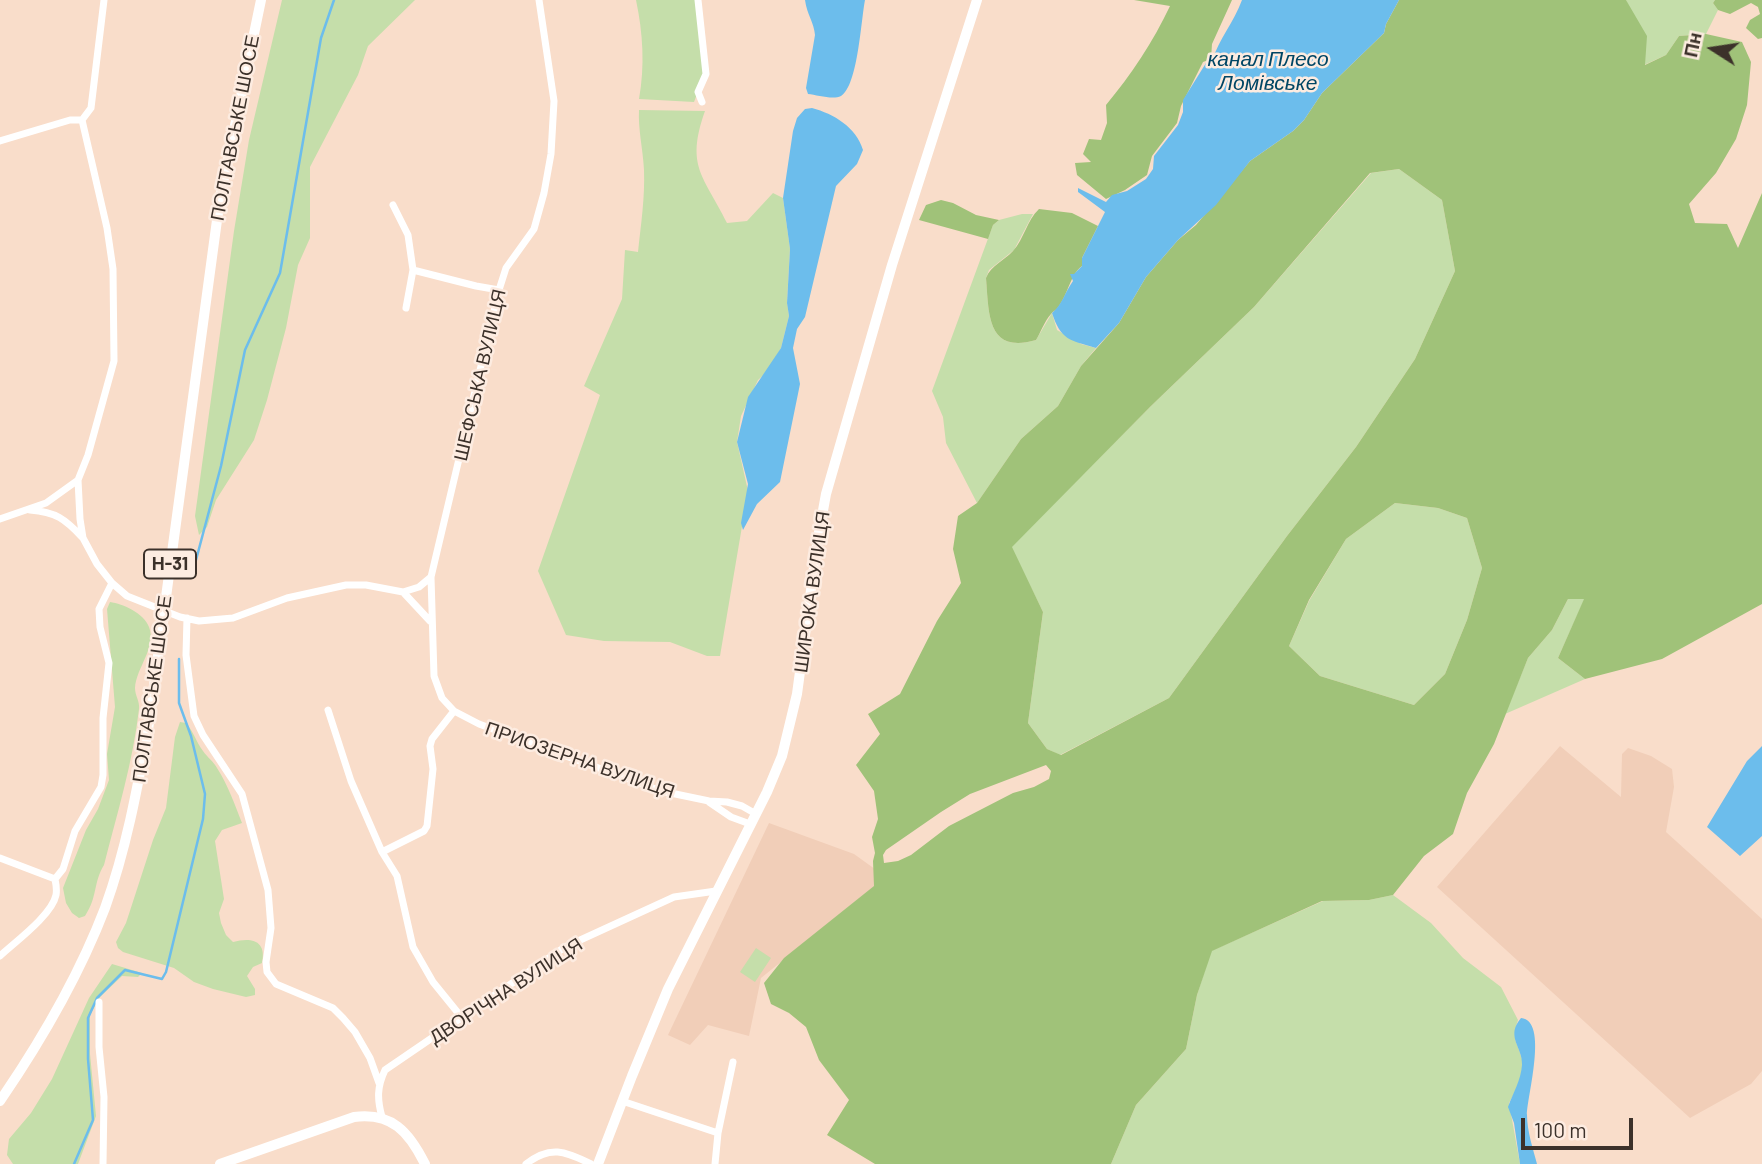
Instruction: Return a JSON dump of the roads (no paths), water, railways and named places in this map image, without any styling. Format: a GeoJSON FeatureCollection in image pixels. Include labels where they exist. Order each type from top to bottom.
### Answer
{"type":"FeatureCollection","features":[{"type":"Feature","properties":{"kind":"main road","name":"ПОЛТАВСЬКЕ ШОСЕ"},"geometry":{"type":"LineString","coordinates":[[0,1101],[57,1011],[91,941],[118,869],[136,797],[148,730],[220,198],[261,0]]}},
{"type":"Feature","properties":{"kind":"main road","name":"ШИРОКА ВУЛИЦЯ"},"geometry":{"type":"LineString","coordinates":[[598,1164],[668,989],[782,756],[799,682],[818,538],[829,484],[896,252],[977,0]]}},
{"type":"Feature","properties":{"kind":"main road"},"geometry":{"type":"LineString","coordinates":[[220,1164],[354,1117],[382,1117],[402,1130],[425,1164]]}},
{"type":"Feature","properties":{"kind":"street"},"geometry":{"type":"LineString","coordinates":[[83,538],[78,480],[88,455],[114,361],[113,270],[107,228],[82,120],[91,108],[104,0]]}},
{"type":"Feature","properties":{"kind":"street","name":"ШЕФСЬКА ВУЛИЦЯ"},"geometry":{"type":"LineString","coordinates":[[454,711],[442,698],[434,677],[430,578],[499,290],[506,268],[534,229],[544,193],[551,154],[554,100],[539,0]]}},
{"type":"Feature","properties":{"kind":"street"},"geometry":{"type":"LineString","coordinates":[[698,0],[706,74],[698,92],[702,102]]}},
{"type":"Feature","properties":{"kind":"street"},"geometry":{"type":"LineString","coordinates":[[0,141],[71,120],[82,120]]}},
{"type":"Feature","properties":{"kind":"street"},"geometry":{"type":"LineString","coordinates":[[393,205],[408,235],[413,270],[406,308]]}},
{"type":"Feature","properties":{"kind":"street"},"geometry":{"type":"LineString","coordinates":[[413,270],[499,290]]}},
{"type":"Feature","properties":{"kind":"street"},"geometry":{"type":"LineString","coordinates":[[0,519],[46,503],[78,480]]}},
{"type":"Feature","properties":{"kind":"street"},"geometry":{"type":"LineString","coordinates":[[26,510],[48,512],[67,521],[83,538],[97,564],[112,583],[127,596],[199,621],[233,618],[287,598],[346,585],[366,585],[403,592],[419,587],[430,578]]}},
{"type":"Feature","properties":{"kind":"street"},"geometry":{"type":"LineString","coordinates":[[0,956],[47,912],[57,894],[55,879],[63,869],[75,831],[100,787],[103,775],[103,718],[109,663],[100,627],[99,609],[112,583]]}},
{"type":"Feature","properties":{"kind":"street"},"geometry":{"type":"LineString","coordinates":[[403,592],[427,616],[432,626]]}},
{"type":"Feature","properties":{"kind":"street"},"geometry":{"type":"LineString","coordinates":[[187,618],[186,655],[194,716],[203,735],[242,794],[268,890],[271,928],[267,972],[276,984],[333,1008],[355,1032],[370,1058],[379,1083],[377,1099],[382,1117]]}},
{"type":"Feature","properties":{"kind":"street"},"geometry":{"type":"LineString","coordinates":[[328,710],[351,781],[382,852],[397,876],[413,947],[433,982],[463,1019]]}},
{"type":"Feature","properties":{"kind":"street"},"geometry":{"type":"LineString","coordinates":[[382,852],[424,831],[427,826],[433,769],[430,746],[432,738],[454,711]]}},
{"type":"Feature","properties":{"kind":"street","name":"ПРИОЗЕРНА ВУЛИЦЯ"},"geometry":{"type":"LineString","coordinates":[[454,711],[480,724],[661,791],[709,802]]}},
{"type":"Feature","properties":{"kind":"street"},"geometry":{"type":"LineString","coordinates":[[709,802],[734,804],[755,814]]}},
{"type":"Feature","properties":{"kind":"street"},"geometry":{"type":"LineString","coordinates":[[709,802],[720,811],[750,824]]}},
{"type":"Feature","properties":{"kind":"street"},"geometry":{"type":"LineString","coordinates":[[0,858],[55,879]]}},
{"type":"Feature","properties":{"kind":"street","name":"ДВОРІЧНА ВУЛИЦЯ"},"geometry":{"type":"LineString","coordinates":[[379,1083],[385,1070],[565,947],[674,897],[716,891]]}},
{"type":"Feature","properties":{"kind":"street"},"geometry":{"type":"LineString","coordinates":[[99,1002],[99,1047],[104,1097],[103,1164]]}},
{"type":"Feature","properties":{"kind":"street"},"geometry":{"type":"LineString","coordinates":[[715,1164],[718,1133],[733,1062]]}},
{"type":"Feature","properties":{"kind":"street"},"geometry":{"type":"LineString","coordinates":[[622,1101],[718,1133]]}},
{"type":"Feature","properties":{"kind":"street"},"geometry":{"type":"LineString","coordinates":[[526,1164],[539,1154],[551,1151],[564,1152],[591,1164]]}},
{"type":"Feature","properties":{"kind":"water"},"geometry":{"type":"Polygon","coordinates":[[[805,0],[865,0],[855,67],[847,90],[841,96],[808,94],[806,88],[815,35],[805,0]]]}},
{"type":"Feature","properties":{"kind":"water","name":"канал Плесо Ломівське"},"geometry":{"type":"Polygon","coordinates":[[[1242,0],[1399,0],[1384,33],[1322,93],[1293,131],[1250,161],[1216,205],[1178,240],[1146,277],[1119,323],[1096,348],[1067,338],[1059,329],[1052,313],[1073,281],[1070,274],[1074,274],[1082,266],[1082,258],[1105,212],[1078,192],[1078,188],[1106,202],[1112,195],[1127,191],[1146,179],[1153,169],[1154,156],[1178,125],[1183,112],[1183,100],[1206,63],[1212,61],[1242,0]]]}},
{"type":"Feature","properties":{"kind":"water"},"geometry":{"type":"Polygon","coordinates":[[[812,108],[828,114],[850,128],[863,150],[857,164],[836,186],[805,317],[797,329],[793,348],[800,384],[780,482],[757,504],[743,530],[741,523],[748,484],[737,442],[748,397],[781,348],[789,316],[787,303],[790,249],[783,198],[797,118],[805,109],[812,108]]]}},
{"type":"Feature","properties":{"kind":"water"},"geometry":{"type":"Polygon","coordinates":[[[1762,746],[1762,836],[1740,856],[1707,827],[1747,761],[1762,746]]]}},
{"type":"Feature","properties":{"kind":"water"},"geometry":{"type":"Polygon","coordinates":[[[1521,1018],[1529,1022],[1534,1031],[1534,1060],[1527,1115],[1537,1164],[1520,1164],[1514,1123],[1508,1107],[1522,1065],[1515,1036],[1516,1025],[1521,1018]]]}},
{"type":"Feature","properties":{"kind":"waterway"},"geometry":{"type":"LineString","coordinates":[[192,575],[221,466],[245,350],[280,273],[321,38],[334,0]]}},
{"type":"Feature","properties":{"kind":"waterway"},"geometry":{"type":"LineString","coordinates":[[74,1164],[93,1120],[88,1018],[97,998],[125,970],[162,979],[166,972],[203,819],[205,794],[191,736],[179,703],[179,659]]}}]}
